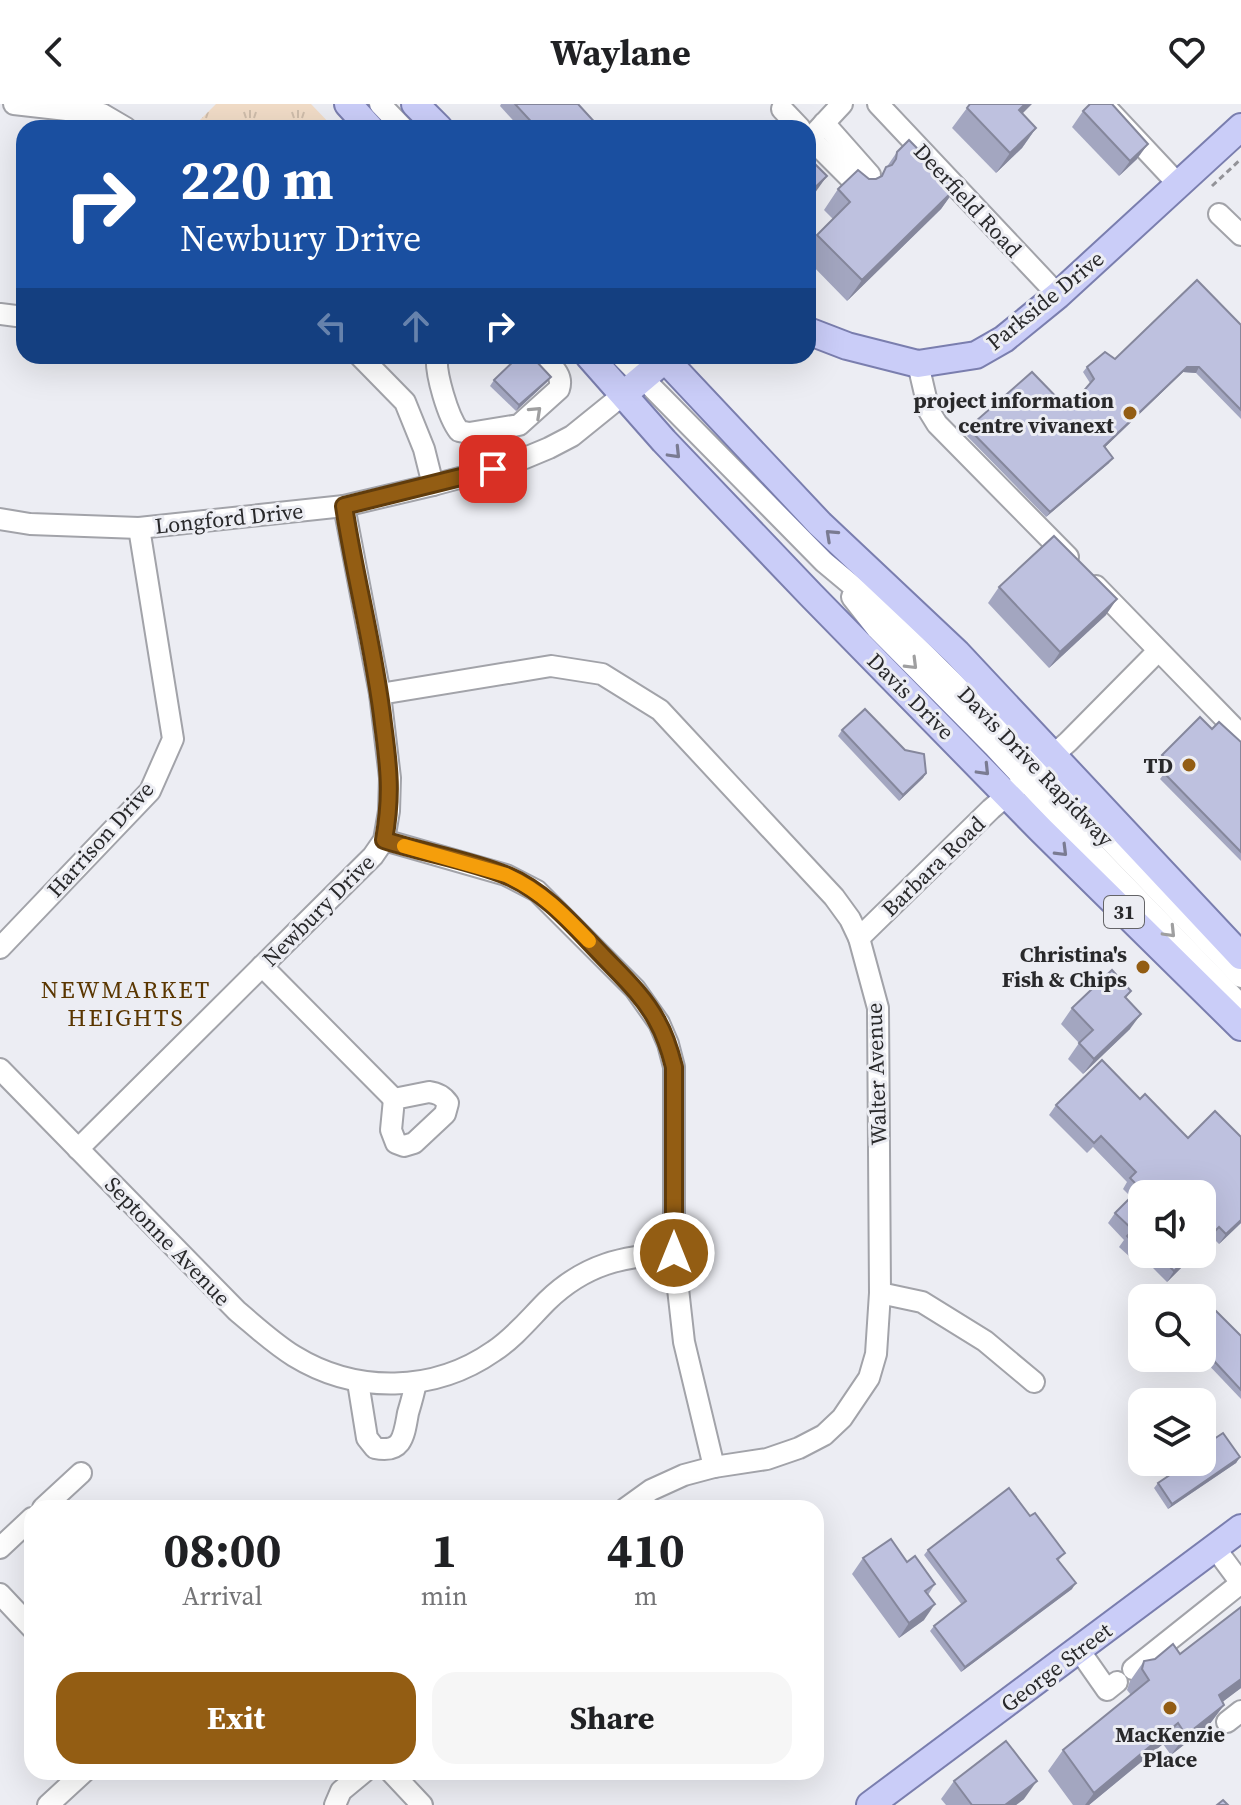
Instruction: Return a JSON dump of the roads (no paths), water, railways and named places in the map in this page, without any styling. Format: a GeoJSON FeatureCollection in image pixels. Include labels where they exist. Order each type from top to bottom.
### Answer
{"type":"FeatureCollection","features":[{"type":"Feature","properties":{"kind":"main road"},"geometry":{"type":"LineString","coordinates":[[348,104],[363,120]]}},
{"type":"Feature","properties":{"kind":"main road"},"geometry":{"type":"LineString","coordinates":[[415,104],[431,120]]}},
{"type":"Feature","properties":{"kind":"main road","name":"Parkside Drive"},"geometry":{"type":"LineString","coordinates":[[816,334],[847,346],[918,364],[976,355],[1004,339],[1058,295],[1241,127]]}},
{"type":"Feature","properties":{"kind":"main road","name":"Davis Drive"},"geometry":{"type":"LineString","coordinates":[[600,364],[633,387],[664,441],[811,595],[1031,774],[1241,956]]}},
{"type":"Feature","properties":{"kind":"main road"},"geometry":{"type":"LineString","coordinates":[[633,387],[658,364]]}},
{"type":"Feature","properties":{"kind":"main road","name":"Davis Drive"},"geometry":{"type":"LineString","coordinates":[[671,364],[820,524],[957,653],[1031,774],[1061,850],[1241,1027]]}},
{"type":"Feature","properties":{"kind":"main road","name":"George Street"},"geometry":{"type":"LineString","coordinates":[[870,1805],[1241,1528]]}},
{"type":"Feature","properties":{"kind":"street"},"geometry":{"type":"LineString","coordinates":[[14,104],[81,108],[112,120]]}},
{"type":"Feature","properties":{"kind":"street"},"geometry":{"type":"LineString","coordinates":[[380,104],[395,120]]}},
{"type":"Feature","properties":{"kind":"street"},"geometry":{"type":"LineString","coordinates":[[816,127],[842,104]]}},
{"type":"Feature","properties":{"kind":"street","name":"Deerfield Road"},"geometry":{"type":"LineString","coordinates":[[878,104],[1058,295]]}},
{"type":"Feature","properties":{"kind":"street"},"geometry":{"type":"LineString","coordinates":[[1103,104],[1178,184]]}},
{"type":"Feature","properties":{"kind":"street"},"geometry":{"type":"LineString","coordinates":[[782,109],[796,120]]}},
{"type":"Feature","properties":{"kind":"street"},"geometry":{"type":"LineString","coordinates":[[816,136],[864,181]]}},
{"type":"Feature","properties":{"kind":"street"},"geometry":{"type":"LineString","coordinates":[[1219,214],[1241,235]]}},
{"type":"Feature","properties":{"kind":"street"},"geometry":{"type":"LineString","coordinates":[[368,364],[405,402],[424,449],[433,485]]}},
{"type":"Feature","properties":{"kind":"street"},"geometry":{"type":"LineString","coordinates":[[436,364],[453,422],[459,431],[469,433],[522,424],[559,389],[560,377],[548,364]]}},
{"type":"Feature","properties":{"kind":"street","name":"Davis Drive Rapidway"},"geometry":{"type":"LineString","coordinates":[[624,364],[633,387],[824,562],[877,629],[1241,977]]}},
{"type":"Feature","properties":{"kind":"street"},"geometry":{"type":"LineString","coordinates":[[918,364],[929,411],[937,424],[1241,735]]}},
{"type":"Feature","properties":{"kind":"street","name":"Longford Drive"},"geometry":{"type":"LineString","coordinates":[[0,519],[30,524],[139,528],[344,506],[493,469],[549,448],[572,436],[633,387]]}},
{"type":"Feature","properties":{"kind":"street","name":"Newbury Drive"},"geometry":{"type":"LineString","coordinates":[[78,1149],[373,856],[384,840],[390,778],[380,694],[344,506]]}},
{"type":"Feature","properties":{"kind":"street","name":"Harrison Drive"},"geometry":{"type":"LineString","coordinates":[[0,948],[150,791],[173,739],[139,528]]}},
{"type":"Feature","properties":{"kind":"street","name":"Barbara Road"},"geometry":{"type":"LineString","coordinates":[[859,938],[1158,651]]}},
{"type":"Feature","properties":{"kind":"street","name":"Walter Avenue"},"geometry":{"type":"LineString","coordinates":[[380,694],[551,666],[602,674],[660,710],[834,897],[859,938],[878,1008],[880,1293],[876,1354],[869,1378],[842,1418],[824,1435],[767,1459],[684,1475],[637,1500]]}},
{"type":"Feature","properties":{"kind":"street","name":"Davis Drive Rapidway"},"geometry":{"type":"LineString","coordinates":[[1031,774],[1241,1005]]}},
{"type":"Feature","properties":{"kind":"street"},"geometry":{"type":"LineString","coordinates":[[384,840],[506,875],[537,891],[635,989],[659,1023],[674,1067],[674,1253],[684,1342],[714,1467]]}},
{"type":"Feature","properties":{"kind":"street"},"geometry":{"type":"LineString","coordinates":[[262,966],[394,1099]]}},
{"type":"Feature","properties":{"kind":"street","name":"Septonne Avenue"},"geometry":{"type":"LineString","coordinates":[[0,1069],[237,1311],[295,1356],[320,1369],[358,1382],[416,1382],[462,1369],[494,1351],[517,1333],[565,1285],[586,1271],[625,1258],[674,1253]]}},
{"type":"Feature","properties":{"kind":"street"},"geometry":{"type":"LineString","coordinates":[[429,1092],[440,1095],[448,1103],[445,1114],[414,1143],[390,1149],[394,1099],[429,1092]]}},
{"type":"Feature","properties":{"kind":"street"},"geometry":{"type":"LineString","coordinates":[[880,1293],[922,1302],[985,1341],[1034,1382]]}},
{"type":"Feature","properties":{"kind":"street"},"geometry":{"type":"LineString","coordinates":[[358,1382],[367,1438],[375,1448],[388,1450],[402,1439],[416,1382]]}},
{"type":"Feature","properties":{"kind":"street"},"geometry":{"type":"LineString","coordinates":[[52,1500],[81,1473]]}},
{"type":"Feature","properties":{"kind":"street"},"geometry":{"type":"LineString","coordinates":[[0,1548],[24,1526]]}},
{"type":"Feature","properties":{"kind":"street"},"geometry":{"type":"LineString","coordinates":[[1133,1669],[1241,1583],[1215,1548]]}},
{"type":"Feature","properties":{"kind":"street"},"geometry":{"type":"LineString","coordinates":[[0,1594],[24,1620]]}},
{"type":"Feature","properties":{"kind":"street"},"geometry":{"type":"LineString","coordinates":[[1079,1650],[1107,1690],[1117,1682]]}},
{"type":"Feature","properties":{"kind":"street"},"geometry":{"type":"LineString","coordinates":[[48,1805],[75,1780]]}},
{"type":"Feature","properties":{"kind":"street"},"geometry":{"type":"LineString","coordinates":[[335,1805],[341,1791],[354,1780]]}},
{"type":"Feature","properties":{"kind":"street"},"geometry":{"type":"LineString","coordinates":[[399,1780],[422,1805]]}},
{"type":"Feature","properties":{"kind":"place","name":"project information centre vivanext"},"geometry":{"type":"Point","coordinates":[1130,413]}},
{"type":"Feature","properties":{"kind":"place","name":"TD"},"geometry":{"type":"Point","coordinates":[1189,765]}},
{"type":"Feature","properties":{"kind":"place","name":"Christina's Fish & Chips"},"geometry":{"type":"Point","coordinates":[1143,967]}},
{"type":"Feature","properties":{"kind":"place","name":"MacKenzie Place"},"geometry":{"type":"Point","coordinates":[1170,1708]}},
{"type":"Feature","properties":{"kind":"district","name":"NEWMARKET HEIGHTS"},"geometry":{"type":"Point","coordinates":[126,1004]}}]}
